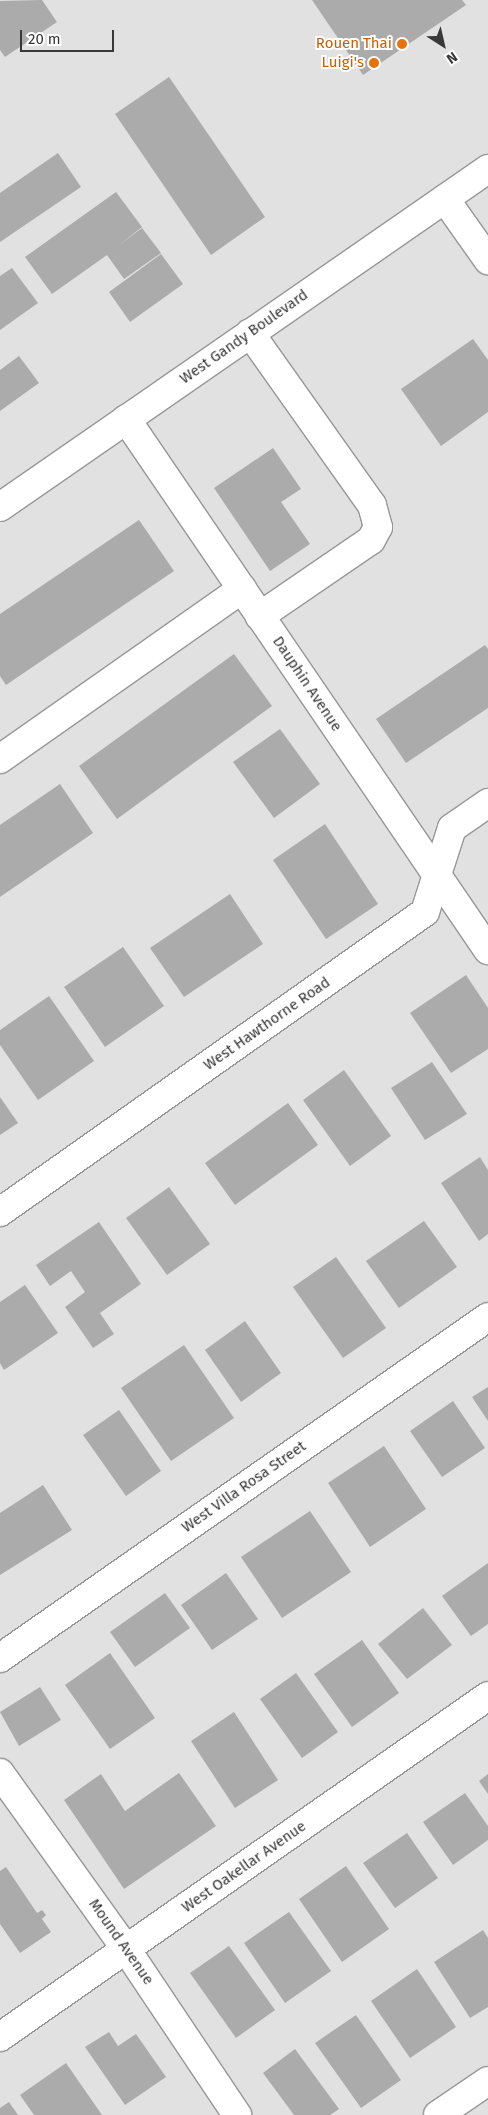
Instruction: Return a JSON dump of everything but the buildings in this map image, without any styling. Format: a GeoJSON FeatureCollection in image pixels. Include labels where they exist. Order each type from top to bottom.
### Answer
{"type":"FeatureCollection","features":[{"type":"Feature","properties":{"kind":"street","name":"West Gandy Boulevard"},"geometry":{"type":"LineString","coordinates":[[0,507],[488,169]]}},
{"type":"Feature","properties":{"kind":"street"},"geometry":{"type":"LineString","coordinates":[[444,199],[488,260]]}},
{"type":"Feature","properties":{"kind":"street"},"geometry":{"type":"LineString","coordinates":[[250,333],[372,505],[378,526],[371,540],[260,616]]}},
{"type":"Feature","properties":{"kind":"street","name":"Dauphin Avenue"},"geometry":{"type":"LineString","coordinates":[[126,419],[488,950]]}},
{"type":"Feature","properties":{"kind":"street"},"geometry":{"type":"LineString","coordinates":[[0,759],[242,589]]}},
{"type":"Feature","properties":{"kind":"street","name":"West Hawthorne Road"},"geometry":{"type":"LineString","coordinates":[[0,1212],[425,912],[452,828],[488,803]]}},
{"type":"Feature","properties":{"kind":"street","name":"West Villa Rosa Street"},"geometry":{"type":"LineString","coordinates":[[0,1658],[488,1317]]}},
{"type":"Feature","properties":{"kind":"street","name":"West Oakellar Avenue"},"geometry":{"type":"LineString","coordinates":[[0,2037],[488,1696]]}},
{"type":"Feature","properties":{"kind":"street","name":"Mound Avenue"},"geometry":{"type":"LineString","coordinates":[[0,1773],[126,1949],[237,2115]]}},
{"type":"Feature","properties":{"kind":"street"},"geometry":{"type":"LineString","coordinates":[[438,2115],[488,2080]]}},
{"type":"Feature","properties":{"kind":"place","name":"Rouen Thai"},"geometry":{"type":"Point","coordinates":[402,44]}},
{"type":"Feature","properties":{"kind":"place","name":"Luigi's"},"geometry":{"type":"Point","coordinates":[374,63]}}]}
